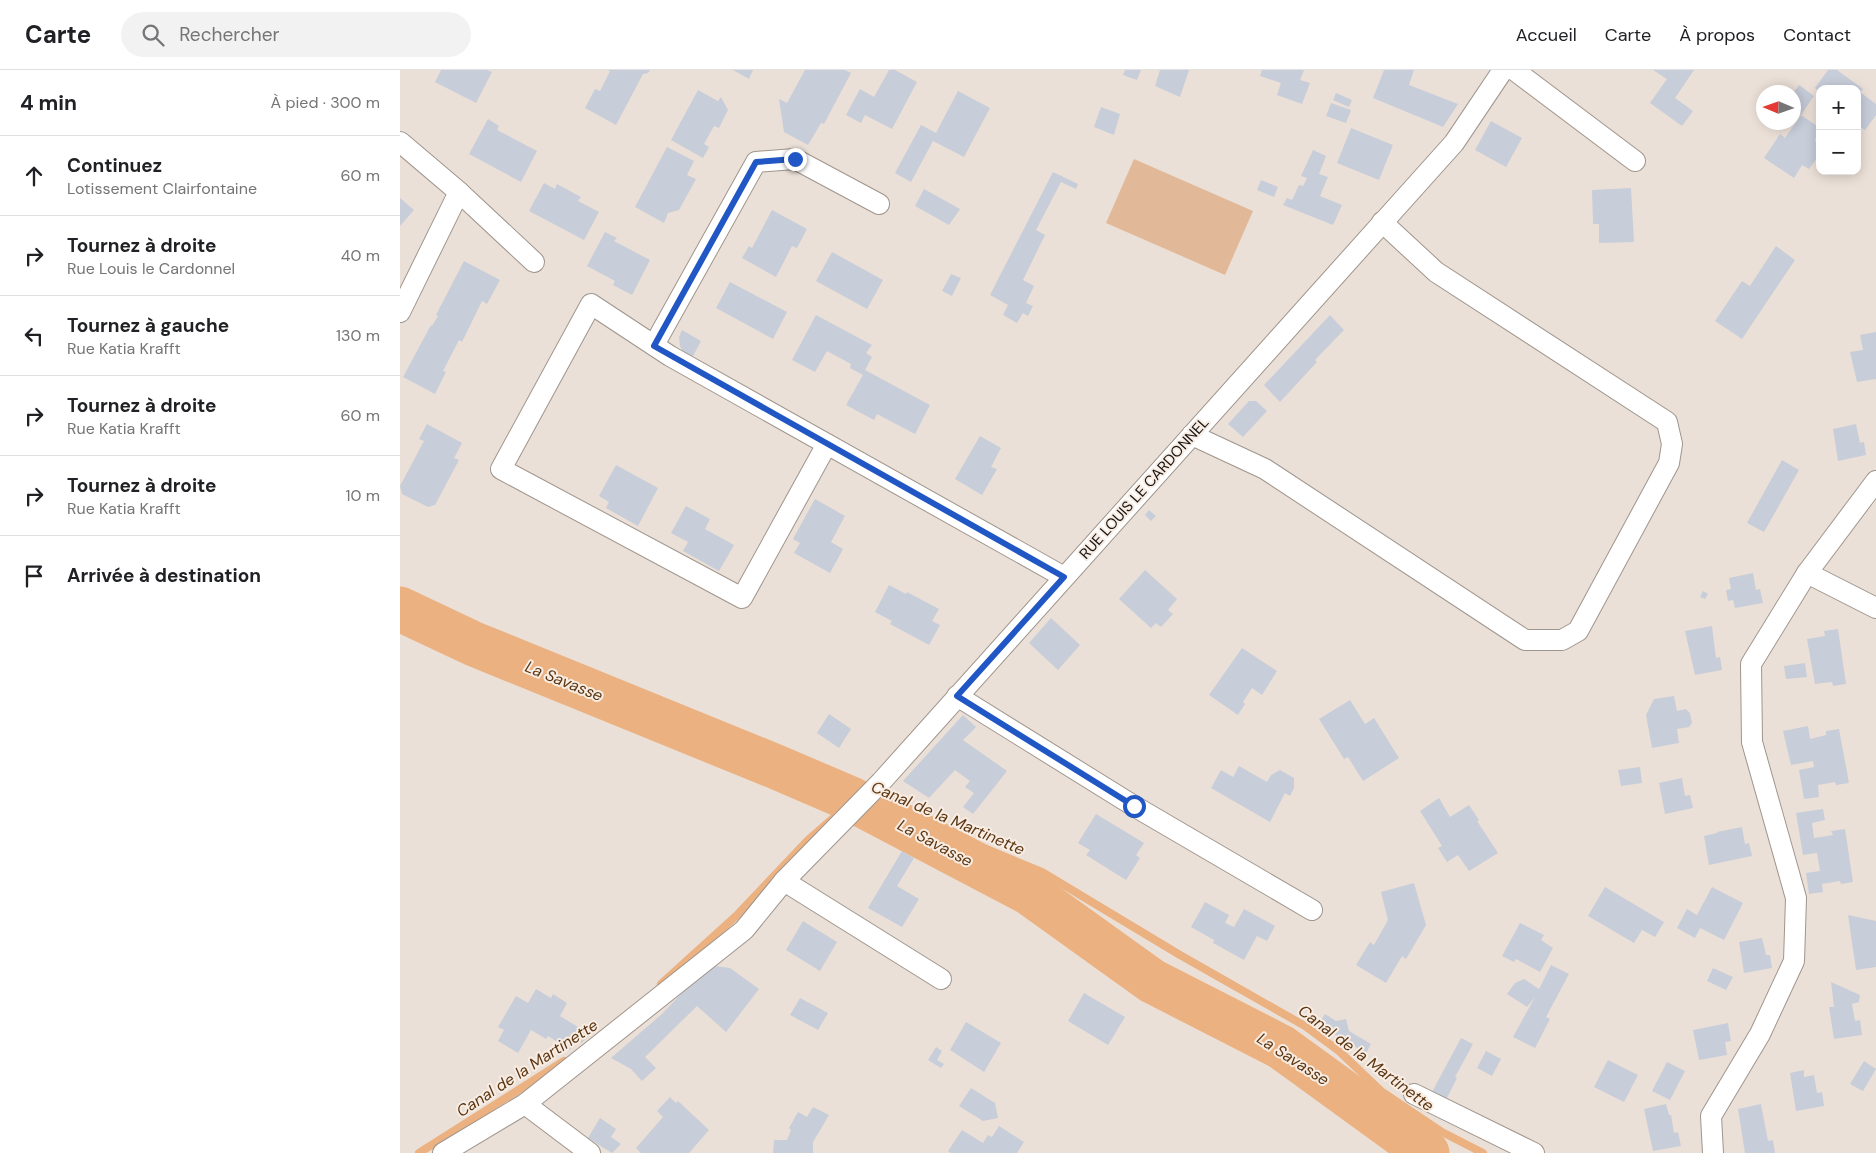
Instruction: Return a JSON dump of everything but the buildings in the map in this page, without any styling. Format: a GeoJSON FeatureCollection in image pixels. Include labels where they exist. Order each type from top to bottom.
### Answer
{"type":"FeatureCollection","features":[{"type":"Feature","properties":{"kind":"street","name":"RUE LOUIS LE CARDONNEL"},"geometry":{"type":"LineString","coordinates":[[443,1153],[525,1104],[744,930],[784,881],[881,782],[1454,143],[1503,70]]}},
{"type":"Feature","properties":{"kind":"street"},"geometry":{"type":"LineString","coordinates":[[1514,70],[1635,161]]}},
{"type":"Feature","properties":{"kind":"street"},"geometry":{"type":"LineString","coordinates":[[400,142],[459,192],[534,262]]}},
{"type":"Feature","properties":{"kind":"street"},"geometry":{"type":"LineString","coordinates":[[654,346],[756,162],[795,159],[878,204]]}},
{"type":"Feature","properties":{"kind":"street"},"geometry":{"type":"LineString","coordinates":[[400,312],[459,192]]}},
{"type":"Feature","properties":{"kind":"street"},"geometry":{"type":"LineString","coordinates":[[1192,435],[1265,469],[1526,640],[1562,640],[1578,631],[1669,463],[1672,444],[1667,422],[1436,272],[1382,222]]}},
{"type":"Feature","properties":{"kind":"street"},"geometry":{"type":"LineString","coordinates":[[827,444],[742,598],[502,470],[591,304],[654,346],[1064,577]]}},
{"type":"Feature","properties":{"kind":"street"},"geometry":{"type":"LineString","coordinates":[[1713,1153],[1711,1116],[1760,1034],[1794,961],[1796,898],[1752,742],[1751,664],[1807,573],[1876,481]]}},
{"type":"Feature","properties":{"kind":"street"},"geometry":{"type":"LineString","coordinates":[[1807,573],[1876,608]]}},
{"type":"Feature","properties":{"kind":"street"},"geometry":{"type":"LineString","coordinates":[[957,696],[1134,806],[1312,910]]}},
{"type":"Feature","properties":{"kind":"street"},"geometry":{"type":"LineString","coordinates":[[784,881],[941,978]]}},
{"type":"Feature","properties":{"kind":"street"},"geometry":{"type":"LineString","coordinates":[[1414,1094],[1534,1153]]}},
{"type":"Feature","properties":{"kind":"street"},"geometry":{"type":"LineString","coordinates":[[525,1104],[590,1153]]}},
{"type":"Feature","properties":{"kind":"shaded area"},"geometry":{"type":"Polygon","coordinates":[[[1134,159],[1253,211],[1225,275],[1106,223],[1134,159]]]}},
{"type":"Feature","properties":{"kind":"waterway","name":"La Savasse"},"geometry":{"type":"LineString","coordinates":[[400,609],[474,644],[851,799],[1028,892],[1152,981],[1281,1047],[1427,1153]]}},
{"type":"Feature","properties":{"kind":"waterway","name":"Canal de la Martinette"},"geometry":{"type":"LineString","coordinates":[[866,799],[1042,872],[1180,955],[1305,1026],[1339,1051],[1381,1091],[1442,1132],[1483,1153]]}},
{"type":"Feature","properties":{"kind":"waterway","name":"Canal de la Martinette"},"geometry":{"type":"LineString","coordinates":[[661,984],[736,916],[808,840],[832,819]]}},
{"type":"Feature","properties":{"kind":"waterway","name":"Canal de la Martinette"},"geometry":{"type":"LineString","coordinates":[[419,1153],[564,1061]]}},
{"type":"Feature","properties":{"kind":"route"},"geometry":{"type":"LineString","coordinates":[[795,159],[756,162],[654,346],[1064,577],[957,696],[1134,806]]}}]}
